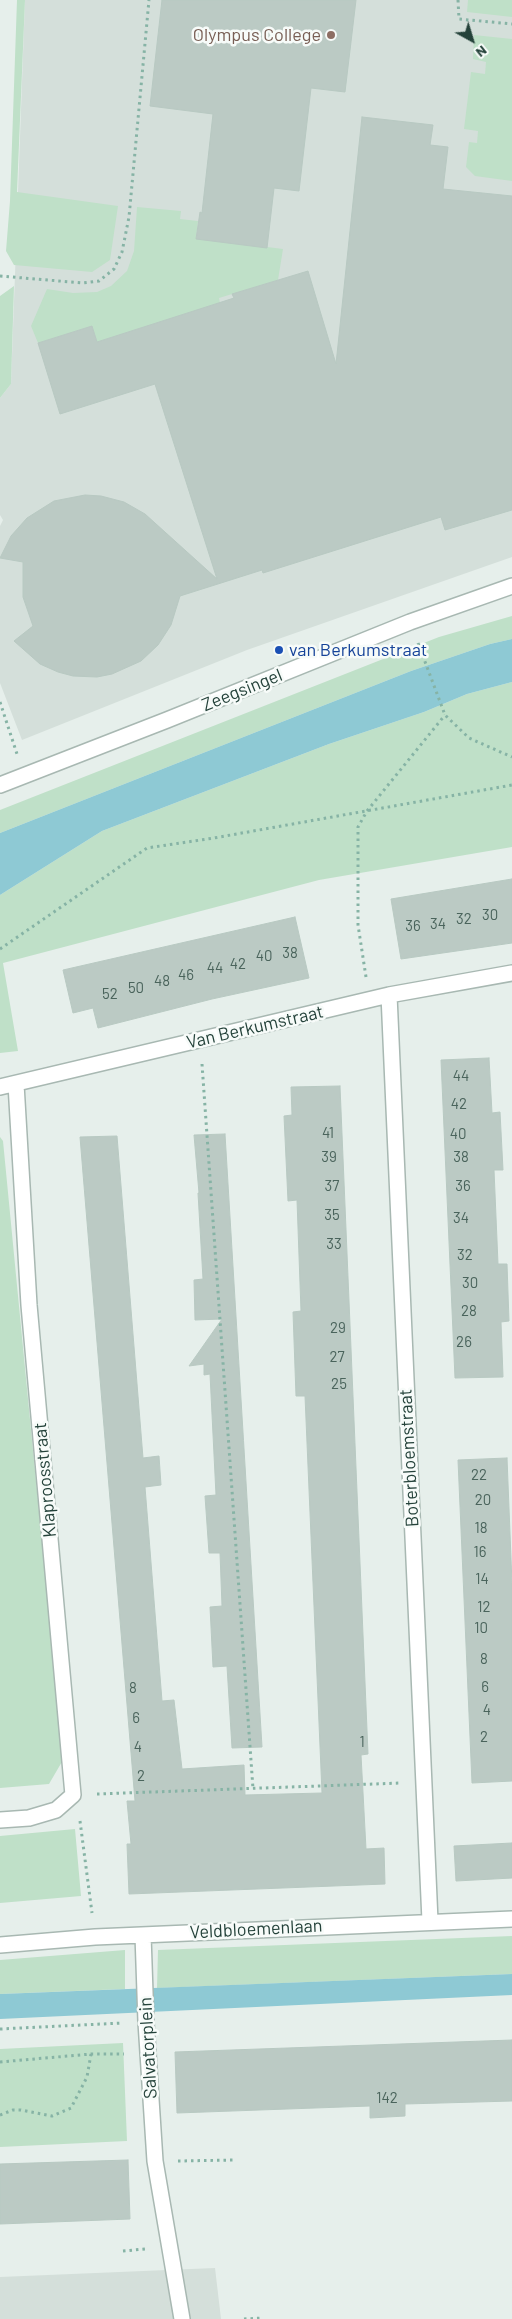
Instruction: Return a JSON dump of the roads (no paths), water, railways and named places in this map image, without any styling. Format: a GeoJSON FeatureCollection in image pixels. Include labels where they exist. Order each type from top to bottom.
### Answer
{"type":"FeatureCollection","features":[{"type":"Feature","properties":{"kind":"street","name":"Zeegsingel"},"geometry":{"type":"LineString","coordinates":[[0,785],[410,622],[512,586]]}},
{"type":"Feature","properties":{"kind":"street","name":"Van Berkumstraat"},"geometry":{"type":"LineString","coordinates":[[0,1087],[389,995],[512,973]]}},
{"type":"Feature","properties":{"kind":"street","name":"Boterbloemstraat"},"geometry":{"type":"LineString","coordinates":[[389,995],[430,1921]]}},
{"type":"Feature","properties":{"kind":"street","name":"Klaproosstraat"},"geometry":{"type":"LineString","coordinates":[[0,1820],[29,1818],[56,1810],[73,1795],[29,1305],[16,1084]]}},
{"type":"Feature","properties":{"kind":"street","name":"Veldbloemenlaan"},"geometry":{"type":"LineString","coordinates":[[0,1945],[95,1937],[430,1921],[512,1919]]}},
{"type":"Feature","properties":{"kind":"street","name":"Salvatorplein"},"geometry":{"type":"LineString","coordinates":[[143,1935],[146,2021],[155,2161],[182,2319]]}},
{"type":"Feature","properties":{"kind":"water"},"geometry":{"type":"Polygon","coordinates":[[[512,639],[512,682],[467,694],[424,712],[329,744],[102,831],[0,895],[0,833],[411,671],[490,644],[512,639]]]}},
{"type":"Feature","properties":{"kind":"water"},"geometry":{"type":"Polygon","coordinates":[[[512,1974],[512,1995],[0,2019],[0,1994],[512,1974]]]}},
{"type":"Feature","properties":{"kind":"place","name":"Olympus College"},"geometry":{"type":"Point","coordinates":[331,35]}},
{"type":"Feature","properties":{"kind":"place","name":"van Berkumstraat"},"geometry":{"type":"Point","coordinates":[279,650]}}]}
